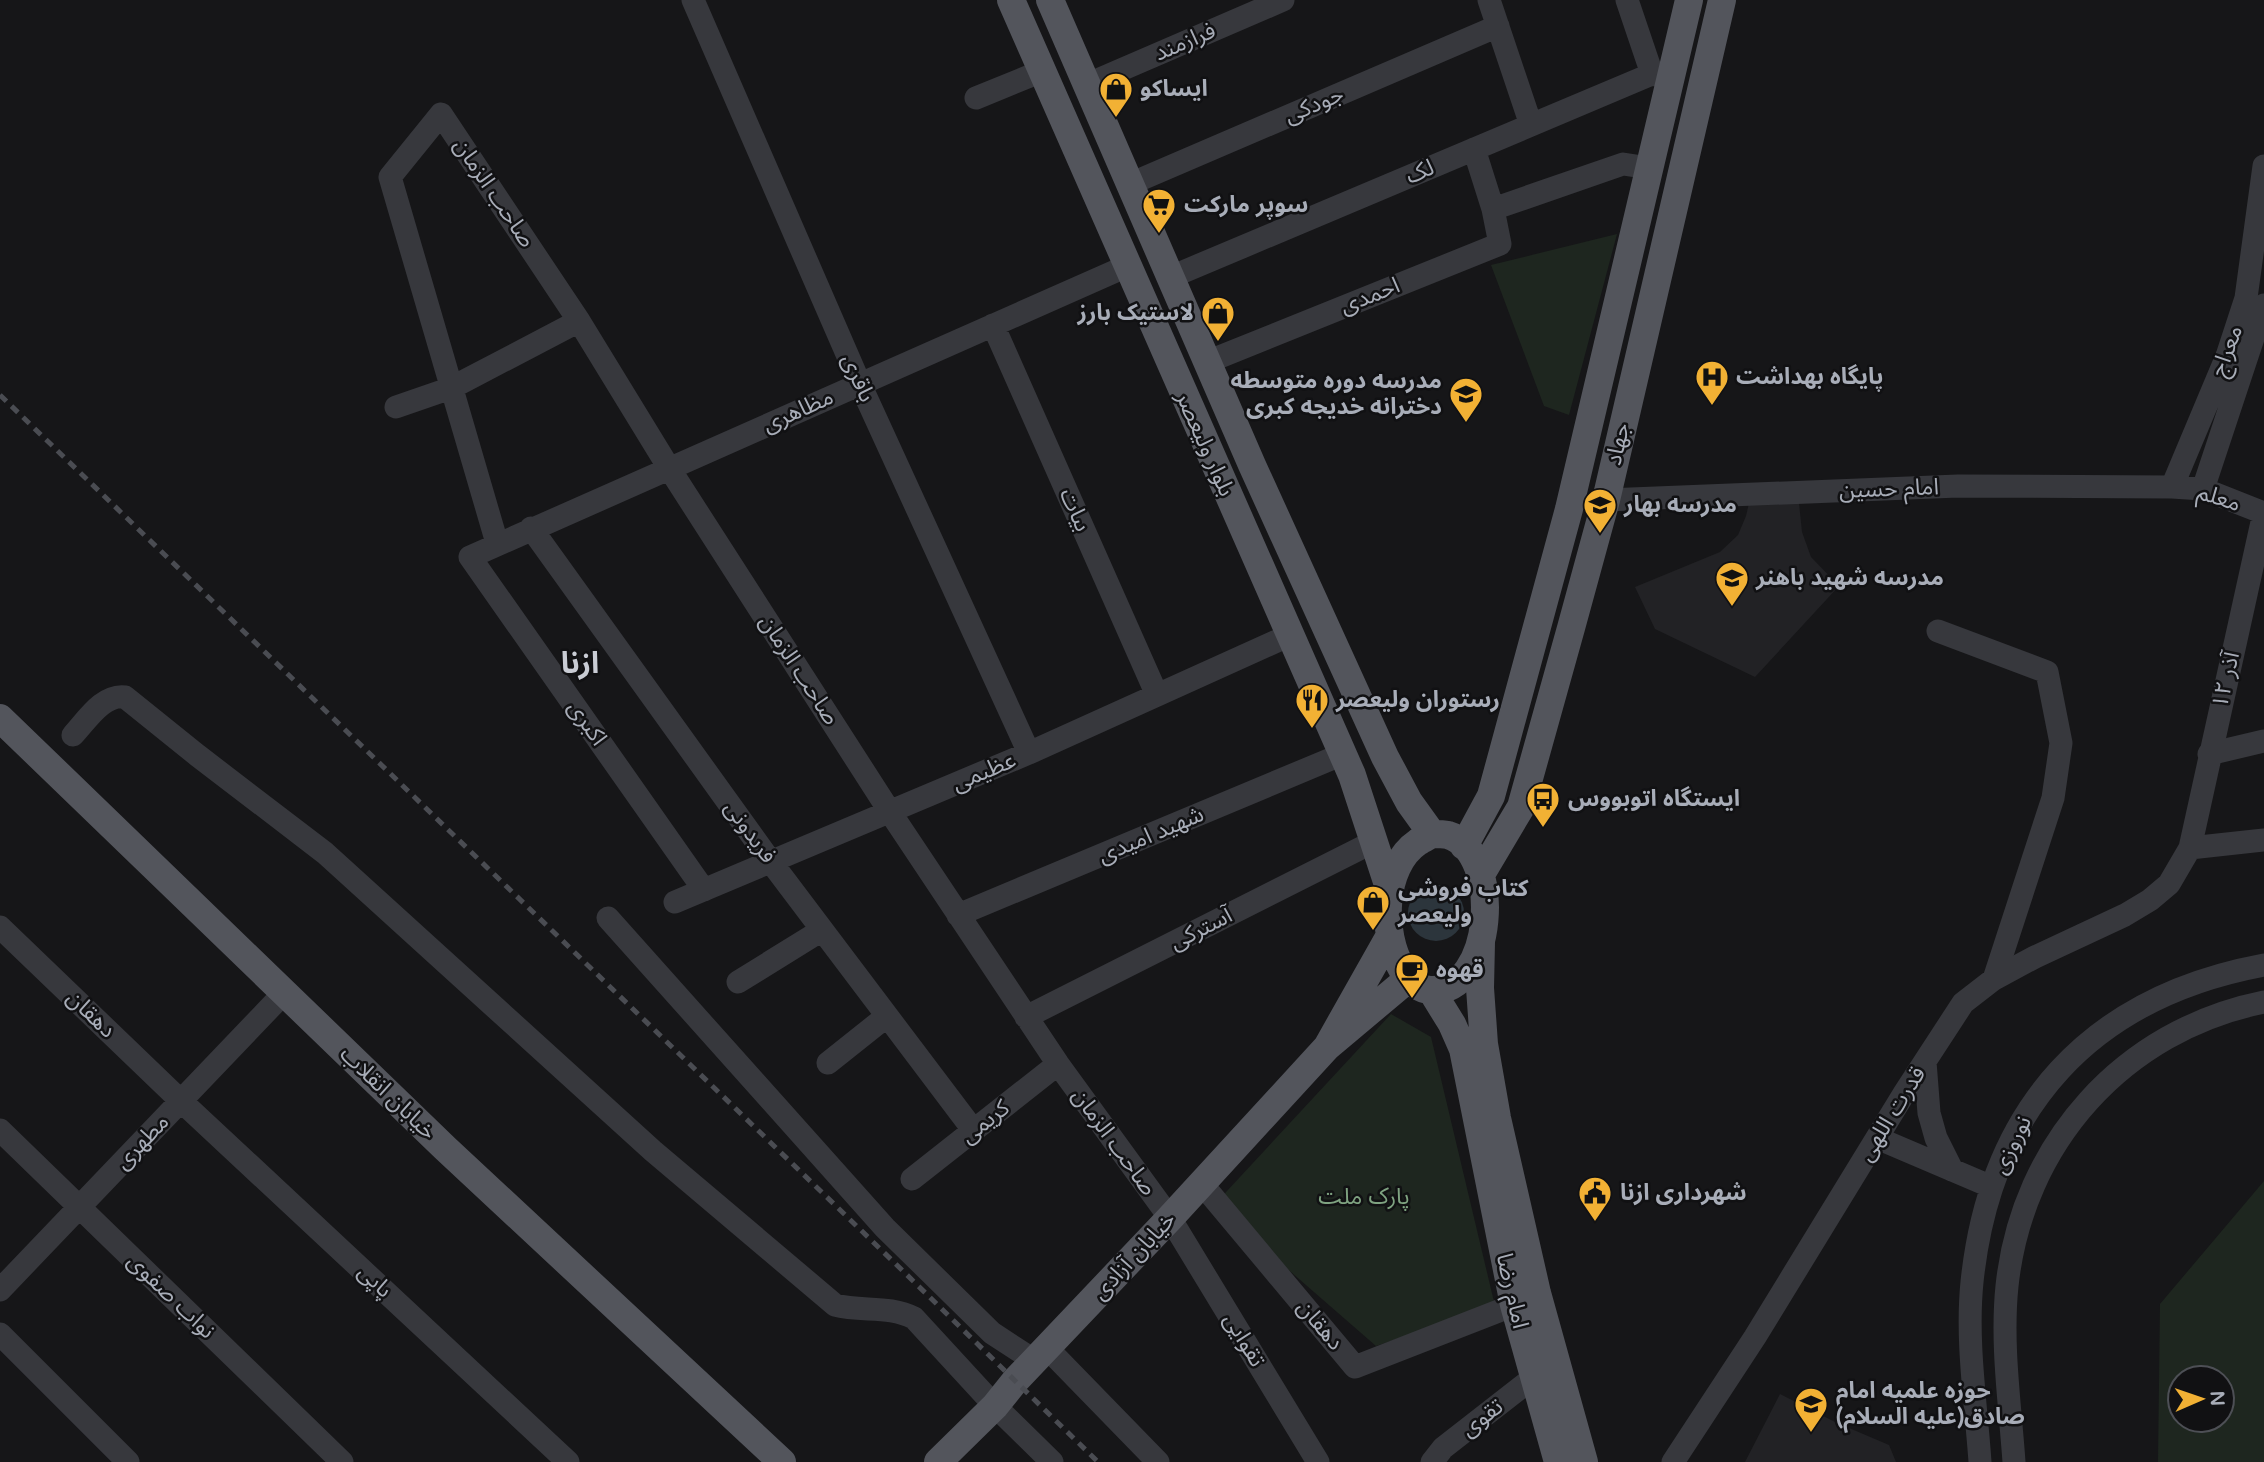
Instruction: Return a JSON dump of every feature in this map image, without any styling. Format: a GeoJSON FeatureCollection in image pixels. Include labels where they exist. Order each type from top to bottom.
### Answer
{"type":"FeatureCollection","features":[{"type":"Feature","properties":{"kind":"main road","name":"بلوار ولیعصر"},"geometry":{"type":"LineString","coordinates":[[1011,0],[1348,765],[1390,891]]}},
{"type":"Feature","properties":{"kind":"main road","name":"بلوار ولیعصر"},"geometry":{"type":"LineString","coordinates":[[1050,0],[1207,362],[1385,757],[1409,802],[1432,834]]}},
{"type":"Feature","properties":{"kind":"main road","name":"جهاد"},"geometry":{"type":"LineString","coordinates":[[1464,846],[1491,796],[1569,509],[1649,169],[1661,76],[1689,0]]}},
{"type":"Feature","properties":{"kind":"main road","name":"جهاد"},"geometry":{"type":"LineString","coordinates":[[1480,876],[1521,807],[1606,500],[1722,0]]}},
{"type":"Feature","properties":{"kind":"main road"},"geometry":{"type":"LineString","coordinates":[[1042,71],[1074,56]]}},
{"type":"Feature","properties":{"kind":"main road"},"geometry":{"type":"LineString","coordinates":[[1626,267],[1657,279]]}},
{"type":"Feature","properties":{"kind":"main road","name":"خیابان انقلاب"},"geometry":{"type":"LineString","coordinates":[[0,718],[444,1148],[782,1462]]}},
{"type":"Feature","properties":{"kind":"main road"},"geometry":{"type":"LineString","coordinates":[[1348,765],[1385,757]]}},
{"type":"Feature","properties":{"kind":"main road"},"geometry":{"type":"LineString","coordinates":[[1491,796],[1521,807]]}},
{"type":"Feature","properties":{"kind":"main road"},"geometry":{"type":"LineString","coordinates":[[1432,834],[1448,835],[1464,846],[1476,864],[1484,888],[1486,915],[1481,942],[1480,988],[1486,1118],[1463,1049],[1448,1016],[1397,961],[1389,937],[1387,910],[1390,891],[1402,860],[1416,843],[1432,834]]}},
{"type":"Feature","properties":{"kind":"main road"},"geometry":{"type":"LineString","coordinates":[[1327,1047],[1389,937]]}},
{"type":"Feature","properties":{"kind":"main road"},"geometry":{"type":"LineString","coordinates":[[1327,1047],[1420,985],[1440,990],[1457,982],[1471,965],[1481,942]]}},
{"type":"Feature","properties":{"kind":"main road","name":"خیابان آزادی"},"geometry":{"type":"LineString","coordinates":[[947,1459],[1015,1381],[1202,1184],[1327,1047]]}},
{"type":"Feature","properties":{"kind":"main road","name":"امام رضا"},"geometry":{"type":"LineString","coordinates":[[1486,1118],[1514,1306],[1558,1462]]}},
{"type":"Feature","properties":{"kind":"main road","name":"امام رضا"},"geometry":{"type":"LineString","coordinates":[[1486,1118],[1584,1462]]}},
{"type":"Feature","properties":{"kind":"street","name":"باقری"},"geometry":{"type":"LineString","coordinates":[[693,0],[860,384],[1029,753]]}},
{"type":"Feature","properties":{"kind":"street","name":"فرازمند"},"geometry":{"type":"LineString","coordinates":[[1086,85],[1283,0]]}},
{"type":"Feature","properties":{"kind":"street"},"geometry":{"type":"LineString","coordinates":[[1489,0],[1531,125]]}},
{"type":"Feature","properties":{"kind":"street"},"geometry":{"type":"LineString","coordinates":[[1627,0],[1661,76]]}},
{"type":"Feature","properties":{"kind":"street","name":"جودکی"},"geometry":{"type":"LineString","coordinates":[[1130,184],[1498,26]]}},
{"type":"Feature","properties":{"kind":"street"},"geometry":{"type":"LineString","coordinates":[[976,99],[1042,71]]}},
{"type":"Feature","properties":{"kind":"street","name":"لک"},"geometry":{"type":"LineString","coordinates":[[1171,278],[1531,125],[1661,76]]}},
{"type":"Feature","properties":{"kind":"street","name":"صاحب الزمان"},"geometry":{"type":"LineString","coordinates":[[451,388],[390,177],[441,114],[579,321],[669,468],[958,915],[1058,1064],[1170,1218]]}},
{"type":"Feature","properties":{"kind":"street","name":"احمدی"},"geometry":{"type":"LineString","coordinates":[[1207,362],[1500,244],[1493,209],[1474,149]]}},
{"type":"Feature","properties":{"kind":"street"},"geometry":{"type":"LineString","coordinates":[[1493,209],[1623,164],[1649,169]]}},
{"type":"Feature","properties":{"kind":"street","name":"معراج"},"geometry":{"type":"LineString","coordinates":[[2172,487],[2227,356],[2246,298],[2264,166]]}},
{"type":"Feature","properties":{"kind":"street","name":"مظاهری"},"geometry":{"type":"LineString","coordinates":[[470,556],[1127,266]]}},
{"type":"Feature","properties":{"kind":"street","name":"معراج"},"geometry":{"type":"LineString","coordinates":[[2203,489],[2264,305]]}},
{"type":"Feature","properties":{"kind":"street"},"geometry":{"type":"LineString","coordinates":[[396,407],[451,388],[579,321]]}},
{"type":"Feature","properties":{"kind":"street","name":"بیات"},"geometry":{"type":"LineString","coordinates":[[993,325],[1157,695]]}},
{"type":"Feature","properties":{"kind":"street"},"geometry":{"type":"LineString","coordinates":[[451,388],[497,543]]}},
{"type":"Feature","properties":{"kind":"street","name":"امام حسین"},"geometry":{"type":"LineString","coordinates":[[1606,500],[1958,486],[2172,487]]}},
{"type":"Feature","properties":{"kind":"street","name":"معلم"},"geometry":{"type":"LineString","coordinates":[[2172,487],[2203,489],[2264,513]]}},
{"type":"Feature","properties":{"kind":"street","name":"۱۲ آذر"},"geometry":{"type":"LineString","coordinates":[[2190,848],[2264,513]]}},
{"type":"Feature","properties":{"kind":"street","name":"فریدونی"},"geometry":{"type":"LineString","coordinates":[[531,528],[771,862],[974,1131]]}},
{"type":"Feature","properties":{"kind":"street","name":"اکبری"},"geometry":{"type":"LineString","coordinates":[[470,556],[704,890]]}},
{"type":"Feature","properties":{"kind":"street"},"geometry":{"type":"LineString","coordinates":[[1938,631],[2047,672],[2061,743],[2053,798],[1994,979]]}},
{"type":"Feature","properties":{"kind":"street","name":"عظیمی"},"geometry":{"type":"LineString","coordinates":[[675,902],[1029,753],[1290,635]]}},
{"type":"Feature","properties":{"kind":"street"},"geometry":{"type":"LineString","coordinates":[[73,735],[104,702],[118,696],[125,697],[325,853],[653,1151],[835,1305],[855,1309],[900,1311],[914,1318],[995,1406],[1052,1462]]}},
{"type":"Feature","properties":{"kind":"street"},"geometry":{"type":"LineString","coordinates":[[2209,754],[2264,741]]}},
{"type":"Feature","properties":{"kind":"street","name":"شهید امیدی"},"geometry":{"type":"LineString","coordinates":[[958,915],[1348,765]]}},
{"type":"Feature","properties":{"kind":"street"},"geometry":{"type":"LineString","coordinates":[[2190,848],[2264,840]]}},
{"type":"Feature","properties":{"kind":"street","name":"آسترکی"},"geometry":{"type":"LineString","coordinates":[[1026,1017],[1375,841]]}},
{"type":"Feature","properties":{"kind":"street","name":"قدرت اللهی"},"geometry":{"type":"LineString","coordinates":[[1673,1462],[1755,1337],[1963,1003],[1994,979],[2150,900],[2169,884],[2190,848]]}},
{"type":"Feature","properties":{"kind":"street"},"geometry":{"type":"LineString","coordinates":[[608,918],[885,1228],[992,1334],[1041,1355],[1158,1462]]}},
{"type":"Feature","properties":{"kind":"street","name":"دهقان"},"geometry":{"type":"LineString","coordinates":[[0,927],[181,1101]]}},
{"type":"Feature","properties":{"kind":"street"},"geometry":{"type":"LineString","coordinates":[[738,982],[822,930]]}},
{"type":"Feature","properties":{"kind":"street","name":"نوروزی"},"geometry":{"type":"LineString","coordinates":[[1980,1462],[1971,1346],[1972,1283],[1981,1227],[1992,1187],[2009,1144],[2034,1101],[2064,1065],[2094,1037],[2133,1010],[2184,988],[2238,970],[2264,965]]}},
{"type":"Feature","properties":{"kind":"street","name":"مطهری"},"geometry":{"type":"LineString","coordinates":[[0,1290],[284,993]]}},
{"type":"Feature","properties":{"kind":"street","name":"نوروزی"},"geometry":{"type":"LineString","coordinates":[[2014,1462],[2006,1345],[2007,1287],[2015,1239],[2028,1199],[2045,1162],[2068,1124],[2097,1090],[2125,1065],[2154,1044],[2196,1022],[2264,1002]]}},
{"type":"Feature","properties":{"kind":"street"},"geometry":{"type":"LineString","coordinates":[[828,1063],[887,1016]]}},
{"type":"Feature","properties":{"kind":"street"},"geometry":{"type":"LineString","coordinates":[[1925,1062],[1929,1113],[1936,1138],[1952,1170]]}},
{"type":"Feature","properties":{"kind":"street","name":"کریمی"},"geometry":{"type":"LineString","coordinates":[[912,1179],[1058,1064]]}},
{"type":"Feature","properties":{"kind":"street","name":"پاپی"},"geometry":{"type":"LineString","coordinates":[[181,1101],[568,1462]]}},
{"type":"Feature","properties":{"kind":"street","name":"نواب صفوی"},"geometry":{"type":"LineString","coordinates":[[0,1130],[342,1462]]}},
{"type":"Feature","properties":{"kind":"street"},"geometry":{"type":"LineString","coordinates":[[1877,1138],[1992,1187]]}},
{"type":"Feature","properties":{"kind":"street","name":"دهقان"},"geometry":{"type":"LineString","coordinates":[[1202,1184],[1355,1367],[1514,1306]]}},
{"type":"Feature","properties":{"kind":"street","name":"تقوایی"},"geometry":{"type":"LineString","coordinates":[[1170,1218],[1318,1462]]}},
{"type":"Feature","properties":{"kind":"street"},"geometry":{"type":"LineString","coordinates":[[0,1334],[128,1462]]}},
{"type":"Feature","properties":{"kind":"street","name":"تقوی"},"geometry":{"type":"LineString","coordinates":[[1432,1462],[1443,1448],[1534,1377]]}},
{"type":"Feature","properties":{"kind":"shaded area","name":"مدرسه شهید باهنر"},"geometry":{"type":"Polygon","coordinates":[[[1749,503],[1799,503],[1802,532],[1811,557],[1839,586],[1755,677],[1655,629],[1635,587],[1720,552],[1738,535],[1749,503]]]}},
{"type":"Feature","properties":{"kind":"shaded area"},"geometry":{"type":"Polygon","coordinates":[[[1436,885],[1447,887],[1456,893],[1462,902],[1462,924],[1456,933],[1447,939],[1436,941],[1425,939],[1416,933],[1410,924],[1408,913],[1410,902],[1416,893],[1425,887],[1436,885]]]}},
{"type":"Feature","properties":{"kind":"shaded area","name":"حوزه علمیه امام صادق(علیه السلام)"},"geometry":{"type":"Polygon","coordinates":[[[1780,1394],[1889,1445],[1896,1462],[1745,1462],[1780,1394]]]}},
{"type":"Feature","properties":{"kind":"green space"},"geometry":{"type":"Polygon","coordinates":[[[1617,234],[1569,415],[1544,406],[1491,265],[1617,234]]]}},
{"type":"Feature","properties":{"kind":"green space","name":"پارک ملت"},"geometry":{"type":"Polygon","coordinates":[[[1391,1014],[1431,1037],[1495,1306],[1376,1346],[1214,1205],[1391,1014]]]}},
{"type":"Feature","properties":{"kind":"green space"},"geometry":{"type":"Polygon","coordinates":[[[2264,1181],[2264,1462],[2158,1462],[2160,1304],[2264,1181]]]}},
{"type":"Feature","properties":{"kind":"railway"},"geometry":{"type":"LineString","coordinates":[[0,395],[1098,1462]]}},
{"type":"Feature","properties":{"kind":"place","name":"ایساکو"},"geometry":{"type":"Point","coordinates":[1116,119]}},
{"type":"Feature","properties":{"kind":"place","name":"سوپر مارکت"},"geometry":{"type":"Point","coordinates":[1159,235]}},
{"type":"Feature","properties":{"kind":"place","name":"لاستیک بارز"},"geometry":{"type":"Point","coordinates":[1218,343]}},
{"type":"Feature","properties":{"kind":"place","name":"پایگاه بهداشت"},"geometry":{"type":"Point","coordinates":[1712,407]}},
{"type":"Feature","properties":{"kind":"place","name":"مدرسه دوره متوسطه دخترانه خدیجه کبری"},"geometry":{"type":"Point","coordinates":[1466,424]}},
{"type":"Feature","properties":{"kind":"place","name":"مدرسه بهار"},"geometry":{"type":"Point","coordinates":[1600,535]}},
{"type":"Feature","properties":{"kind":"place","name":"مدرسه شهید باهنر"},"geometry":{"type":"Point","coordinates":[1732,608]}},
{"type":"Feature","properties":{"kind":"place","name":"رستوران ولیعصر"},"geometry":{"type":"Point","coordinates":[1312,730]}},
{"type":"Feature","properties":{"kind":"place","name":"ایستگاه اتوبووس"},"geometry":{"type":"Point","coordinates":[1543,829]}},
{"type":"Feature","properties":{"kind":"place","name":"کتاب فروشی ولیعصر"},"geometry":{"type":"Point","coordinates":[1373,932]}},
{"type":"Feature","properties":{"kind":"place","name":"قهوه"},"geometry":{"type":"Point","coordinates":[1412,1000]}},
{"type":"Feature","properties":{"kind":"place","name":"شهرداری ازنا"},"geometry":{"type":"Point","coordinates":[1595,1223]}},
{"type":"Feature","properties":{"kind":"place","name":"حوزه علمیه امام صادق(علیه السلام)"},"geometry":{"type":"Point","coordinates":[1811,1434]}},
{"type":"Feature","properties":{"kind":"district","name":"ازنا"},"geometry":{"type":"Point","coordinates":[580,663]}}]}
